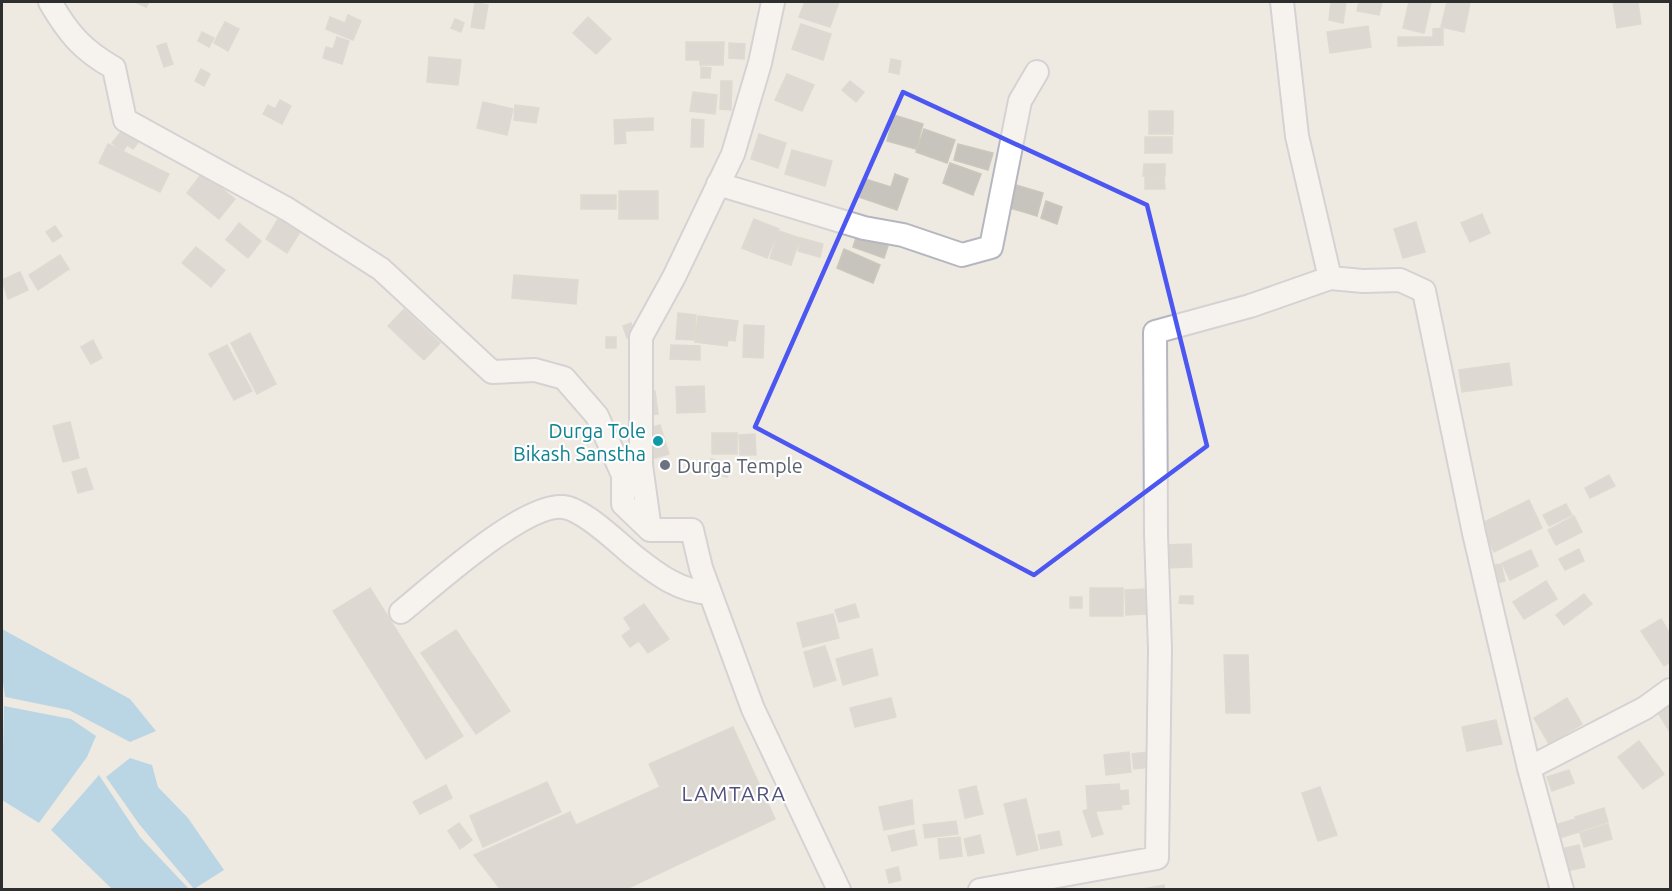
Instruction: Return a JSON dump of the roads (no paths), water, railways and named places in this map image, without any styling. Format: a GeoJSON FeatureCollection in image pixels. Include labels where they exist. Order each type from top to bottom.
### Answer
{"type":"FeatureCollection","features":[{"type":"Feature","properties":{"kind":"street"},"geometry":{"type":"LineString","coordinates":[[50,2],[66,31],[91,55],[114,68],[125,120],[286,209],[381,269],[492,372],[536,370],[564,378],[597,416],[623,475],[623,504],[650,530],[692,530],[710,593],[753,709],[839,890]]}},
{"type":"Feature","properties":{"kind":"street"},"geometry":{"type":"LineString","coordinates":[[650,530],[641,465],[641,338],[674,278],[718,184],[745,118],[773,2]]}},
{"type":"Feature","properties":{"kind":"street"},"geometry":{"type":"LineString","coordinates":[[1282,2],[1297,136],[1330,278]]}},
{"type":"Feature","properties":{"kind":"street"},"geometry":{"type":"LineString","coordinates":[[718,184],[864,228],[903,234],[962,255],[991,247],[1020,101],[1036,72]]}},
{"type":"Feature","properties":{"kind":"street"},"geometry":{"type":"LineString","coordinates":[[980,890],[1157,858],[1160,649],[1156,534],[1155,332],[1250,306],[1330,278],[1363,281],[1400,280],[1424,291],[1474,533],[1529,768],[1562,890]]}},
{"type":"Feature","properties":{"kind":"street"},"geometry":{"type":"LineString","coordinates":[[401,612],[495,537],[545,508],[565,507],[603,528],[663,580],[694,592],[710,593]]}},
{"type":"Feature","properties":{"kind":"street"},"geometry":{"type":"LineString","coordinates":[[1529,768],[1645,708],[1671,690]]}},
{"type":"Feature","properties":{"kind":"water"},"geometry":{"type":"Polygon","coordinates":[[[2,629],[130,699],[156,731],[130,742],[69,710],[5,697],[2,675],[2,629]]]}},
{"type":"Feature","properties":{"kind":"water"},"geometry":{"type":"Polygon","coordinates":[[[4,706],[71,719],[96,736],[87,757],[39,823],[2,800],[4,706]]]}},
{"type":"Feature","properties":{"kind":"water"},"geometry":{"type":"Polygon","coordinates":[[[130,758],[152,765],[158,787],[188,818],[224,870],[194,889],[139,824],[106,777],[130,758]]]}},
{"type":"Feature","properties":{"kind":"water"},"geometry":{"type":"Polygon","coordinates":[[[99,775],[140,837],[189,889],[112,889],[51,830],[99,775]]]}},
{"type":"Feature","properties":{"kind":"place","name":"Durga Tole Bikash Sanstha"},"geometry":{"type":"Point","coordinates":[658,441]}},
{"type":"Feature","properties":{"kind":"place","name":"Durga Temple"},"geometry":{"type":"Point","coordinates":[665,465]}},
{"type":"Feature","properties":{"kind":"district","name":"LAMTARA"},"geometry":{"type":"Point","coordinates":[734,793]}}]}
